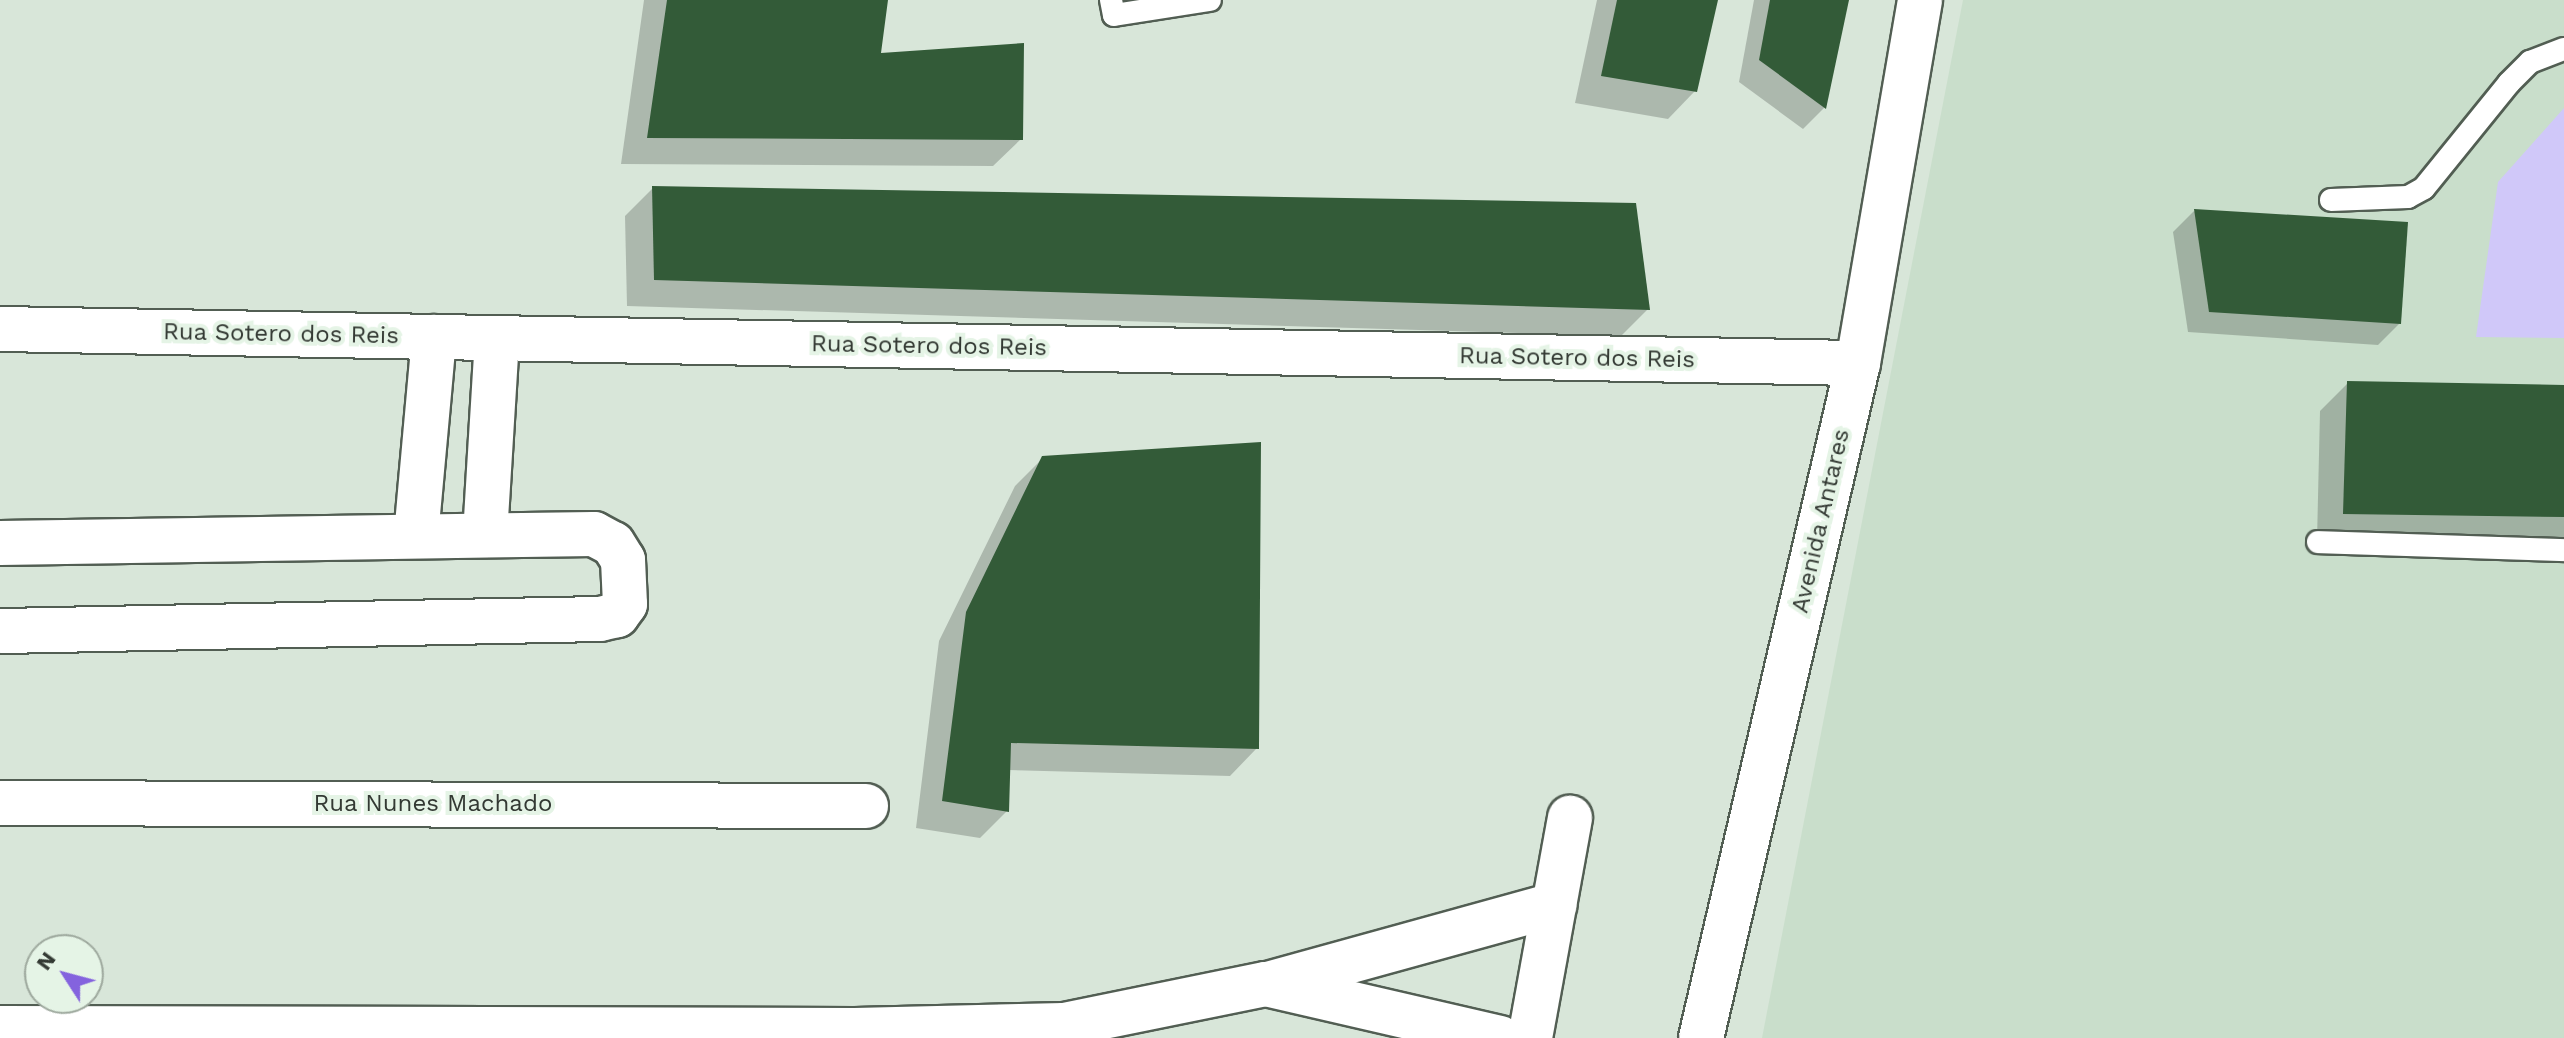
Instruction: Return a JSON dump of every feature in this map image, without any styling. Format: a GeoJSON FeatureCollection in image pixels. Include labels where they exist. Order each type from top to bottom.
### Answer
{"type":"FeatureCollection","features":[{"type":"Feature","properties":{"kind":"street","name":"Avenida Antares"},"geometry":{"type":"LineString","coordinates":[[1701,1038],[1858,363],[1920,0]]}},
{"type":"Feature","properties":{"kind":"street","name":"Rua Sotero dos Reis"},"geometry":{"type":"LineString","coordinates":[[0,329],[1858,363]]}},
{"type":"Feature","properties":{"kind":"street"},"geometry":{"type":"LineString","coordinates":[[416,536],[434,337]]}},
{"type":"Feature","properties":{"kind":"street"},"geometry":{"type":"LineString","coordinates":[[485,535],[497,338]]}},
{"type":"Feature","properties":{"kind":"street"},"geometry":{"type":"LineString","coordinates":[[0,543],[594,534],[613,544],[623,560],[625,604],[617,615],[600,619],[0,631]]}},
{"type":"Feature","properties":{"kind":"street","name":"Rua Nunes Machado"},"geometry":{"type":"LineString","coordinates":[[0,803],[866,806]]}},
{"type":"Feature","properties":{"kind":"street"},"geometry":{"type":"LineString","coordinates":[[1530,1038],[1570,818]]}},
{"type":"Feature","properties":{"kind":"street"},"geometry":{"type":"LineString","coordinates":[[0,1028],[87,1034],[1064,1031],[1266,984],[1554,905]]}},
{"type":"Feature","properties":{"kind":"street"},"geometry":{"type":"LineString","coordinates":[[1266,984],[1500,1038]]}},
{"type":"Feature","properties":{"kind":"lane"},"geometry":{"type":"LineString","coordinates":[[1111,0],[1114,15],[1210,0]]}},
{"type":"Feature","properties":{"kind":"lane"},"geometry":{"type":"LineString","coordinates":[[2331,200],[2408,197],[2424,188],[2509,83],[2530,62],[2564,49]]}},
{"type":"Feature","properties":{"kind":"lane"},"geometry":{"type":"LineString","coordinates":[[2318,542],[2564,550]]}},
{"type":"Feature","properties":{"kind":"shaded area"},"geometry":{"type":"Polygon","coordinates":[[[1963,0],[2564,0],[2564,1038],[1762,1038],[1963,0]]]}},
{"type":"Feature","properties":{"kind":"shaded area"},"geometry":{"type":"Polygon","coordinates":[[[2564,108],[2564,338],[2476,337],[2498,182],[2564,108]]]}},
{"type":"Feature","properties":{"kind":"building"},"geometry":{"type":"Polygon","coordinates":[[[667,0],[888,0],[881,53],[1024,43],[1023,140],[647,138],[667,0]]]}},
{"type":"Feature","properties":{"kind":"building"},"geometry":{"type":"Polygon","coordinates":[[[1617,0],[1718,0],[1697,92],[1601,76],[1617,0]]]}},
{"type":"Feature","properties":{"kind":"building"},"geometry":{"type":"Polygon","coordinates":[[[1770,0],[1849,0],[1826,109],[1759,60],[1770,0]]]}},
{"type":"Feature","properties":{"kind":"building"},"geometry":{"type":"Polygon","coordinates":[[[652,186],[1636,203],[1650,310],[654,280],[652,186]]]}},
{"type":"Feature","properties":{"kind":"building"},"geometry":{"type":"Polygon","coordinates":[[[2194,209],[2408,222],[2401,324],[2209,312],[2194,209]]]}},
{"type":"Feature","properties":{"kind":"building"},"geometry":{"type":"Polygon","coordinates":[[[2347,381],[2564,385],[2564,517],[2343,514],[2347,381]]]}},
{"type":"Feature","properties":{"kind":"building"},"geometry":{"type":"Polygon","coordinates":[[[1261,442],[1259,749],[1011,743],[1009,812],[942,801],[966,612],[1042,456],[1261,442]]]}}]}
